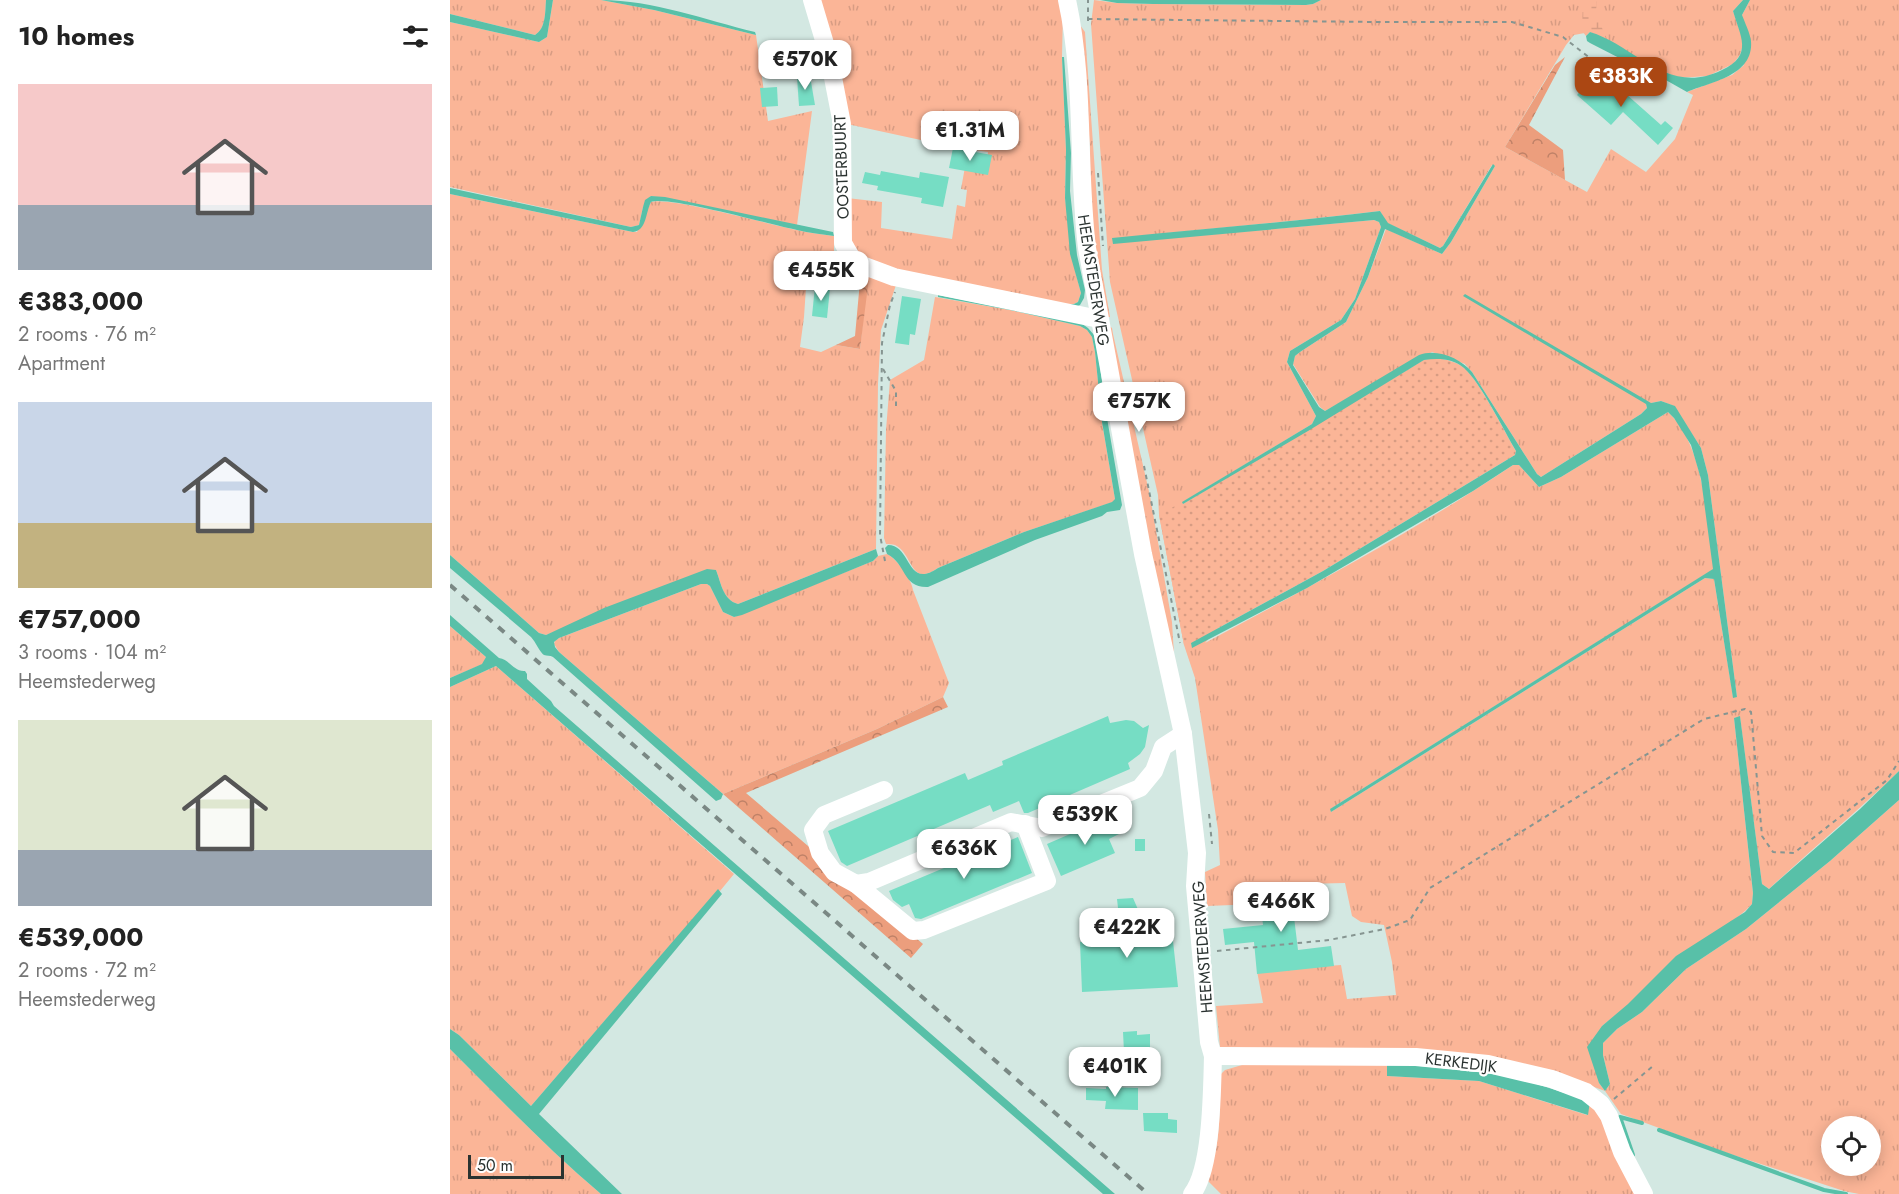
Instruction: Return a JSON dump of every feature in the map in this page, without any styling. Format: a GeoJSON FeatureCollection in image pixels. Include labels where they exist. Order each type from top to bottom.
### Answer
{"type":"FeatureCollection","features":[{"type":"Feature","properties":{"kind":"street","name":"OOSTERBUURT"},"geometry":{"type":"LineString","coordinates":[[812,0],[829,57],[842,123],[843,243],[854,262],[901,279],[1099,320]]}},
{"type":"Feature","properties":{"kind":"street","name":"HEEMSTEDERWEG"},"geometry":{"type":"LineString","coordinates":[[1067,0],[1079,19],[1083,215],[1099,320],[1143,554],[1183,734],[1197,853],[1195,886],[1204,952],[1209,1042],[1216,1056],[1206,1157],[1202,1176],[1192,1194]]}},
{"type":"Feature","properties":{"kind":"street"},"geometry":{"type":"LineString","coordinates":[[856,884],[869,882],[1011,822],[1042,828],[1140,788],[1154,771],[1163,747],[1183,734]]}},
{"type":"Feature","properties":{"kind":"street"},"geometry":{"type":"LineString","coordinates":[[884,790],[824,815],[813,830],[820,853],[834,872],[856,884],[913,931],[924,930],[1047,881],[1025,825]]}},
{"type":"Feature","properties":{"kind":"street","name":"KERKEDIJK"},"geometry":{"type":"LineString","coordinates":[[1216,1056],[1416,1057],[1488,1064],[1552,1079],[1586,1092],[1604,1108],[1622,1152],[1644,1194]]}},
{"type":"Feature","properties":{"kind":"path"},"geometry":{"type":"LineString","coordinates":[[1079,19],[1512,22],[1563,37],[1614,77]]}},
{"type":"Feature","properties":{"kind":"path"},"geometry":{"type":"LineString","coordinates":[[885,561],[880,535],[882,343],[890,305],[901,279]]}},
{"type":"Feature","properties":{"kind":"path"},"geometry":{"type":"LineString","coordinates":[[883,369],[897,391],[896,406]]}},
{"type":"Feature","properties":{"kind":"path"},"geometry":{"type":"LineString","coordinates":[[1204,952],[1329,940],[1385,929],[1410,920],[1430,888],[1704,719],[1745,708],[1751,712],[1762,836],[1773,852],[1794,854],[1887,780],[1899,761]]}},
{"type":"Feature","properties":{"kind":"path"},"geometry":{"type":"LineString","coordinates":[[1604,1108],[1653,1066]]}},
{"type":"Feature","properties":{"kind":"green space"},"geometry":{"type":"Polygon","coordinates":[[[450,0],[546,0],[544,20],[539,32],[535,35],[450,14],[450,0]]]}},
{"type":"Feature","properties":{"kind":"green space"},"geometry":{"type":"Polygon","coordinates":[[[553,0],[601,0],[654,10],[756,35],[768,121],[812,111],[797,225],[651,196],[643,207],[639,225],[631,227],[450,187],[450,22],[539,42],[547,37],[553,0]]]}},
{"type":"Feature","properties":{"kind":"green space"},"geometry":{"type":"Polygon","coordinates":[[[820,0],[1061,0],[1066,150],[1065,198],[1081,293],[1078,302],[1064,304],[899,270],[862,256],[854,247],[850,237],[847,198],[882,202],[881,228],[952,239],[957,205],[965,207],[967,190],[961,189],[965,167],[986,170],[988,152],[953,147],[847,124],[820,0]]]}},
{"type":"Feature","properties":{"kind":"green space"},"geometry":{"type":"Polygon","coordinates":[[[1094,0],[1153,4],[1306,5],[1321,0],[1743,0],[1733,11],[1742,37],[1743,45],[1740,55],[1733,64],[1708,76],[1678,78],[1641,61],[1599,35],[1590,32],[1574,35],[1505,147],[1587,192],[1611,149],[1646,172],[1675,139],[1693,95],[1687,92],[1732,75],[1744,65],[1742,15],[1750,0],[1899,0],[1899,771],[1769,889],[1762,884],[1740,717],[1734,718],[1753,893],[1752,904],[1602,1026],[1599,1083],[1605,1091],[1548,1070],[1497,1058],[1220,1047],[1216,1006],[1263,1003],[1257,971],[1341,965],[1347,999],[1396,995],[1392,962],[1384,925],[1361,922],[1352,916],[1345,883],[1258,885],[1258,904],[1207,906],[1205,872],[1220,865],[1218,830],[1195,678],[1184,645],[1159,515],[1158,495],[1110,282],[1091,24],[1094,0]],[[1492,165],[1440,248],[1387,223],[1380,211],[1113,239],[1113,243],[1374,220],[1379,222],[1381,227],[1355,299],[1341,320],[1290,351],[1287,362],[1316,416],[1312,424],[1183,504],[1424,360],[1437,358],[1451,361],[1205,643],[1400,536],[1513,465],[1519,465],[1539,487],[1561,477],[1668,412],[1690,444],[1702,485],[1714,569],[1338,804],[1331,809],[1331,812],[1705,578],[1714,579],[1733,697],[1737,697],[1708,475],[1701,448],[1674,406],[1661,401],[1646,404],[1647,408],[1641,414],[1541,477],[1465,364],[1432,352],[1325,411],[1320,407],[1293,364],[1295,356],[1300,352],[1346,322],[1368,277],[1386,229],[1442,254],[1495,166],[1492,165]]]}},
{"type":"Feature","properties":{"kind":"green space"},"geometry":{"type":"Polygon","coordinates":[[[1583,0],[1597,0],[1596,11],[1606,39],[1590,32],[1586,36],[1582,31],[1583,0]]]}},
{"type":"Feature","properties":{"kind":"green space"},"geometry":{"type":"Polygon","coordinates":[[[1080,25],[1085,32],[1102,270],[1110,317],[1108,317],[1091,247],[1090,147],[1080,25]]]}},
{"type":"Feature","properties":{"kind":"green space"},"geometry":{"type":"Polygon","coordinates":[[[1565,57],[1529,125],[1563,150],[1565,180],[1505,147],[1555,65],[1565,57]]]}},
{"type":"Feature","properties":{"kind":"green space"},"geometry":{"type":"Polygon","coordinates":[[[450,194],[633,232],[637,232],[651,202],[661,201],[834,236],[834,258],[807,273],[800,347],[821,352],[836,345],[860,349],[868,273],[897,282],[881,330],[876,549],[738,604],[726,595],[716,570],[546,635],[539,633],[450,555],[450,194]]]}},
{"type":"Feature","properties":{"kind":"green space"},"geometry":{"type":"Polygon","coordinates":[[[861,270],[869,278],[860,349],[836,345],[855,336],[861,270]]]}},
{"type":"Feature","properties":{"kind":"green space"},"geometry":{"type":"Polygon","coordinates":[[[935,297],[1010,310],[1080,326],[1087,330],[1092,337],[1095,352],[1102,422],[1115,499],[1113,502],[1024,532],[922,574],[917,572],[901,549],[895,545],[886,544],[884,538],[886,430],[890,380],[924,360],[935,297]]]}},
{"type":"Feature","properties":{"kind":"green space"},"geometry":{"type":"Polygon","coordinates":[[[1108,325],[1112,328],[1150,496],[1172,622],[1174,655],[1142,527],[1108,325]]]}},
{"type":"Feature","properties":{"kind":"green space"},"geometry":{"type":"Polygon","coordinates":[[[1436,358],[1457,363],[1469,373],[1516,451],[1515,455],[1323,571],[1184,645],[1159,515],[1182,502],[1183,504],[1424,360],[1436,358]]]}},
{"type":"Feature","properties":{"kind":"green space"},"geometry":{"type":"Polygon","coordinates":[[[887,554],[899,565],[912,586],[949,683],[943,697],[877,729],[723,794],[559,652],[554,644],[559,638],[701,584],[710,586],[723,612],[734,617],[887,554]]]}},
{"type":"Feature","properties":{"kind":"green space"},"geometry":{"type":"Polygon","coordinates":[[[450,626],[486,657],[483,664],[450,678],[450,626]]]}},
{"type":"Feature","properties":{"kind":"green space"},"geometry":{"type":"Polygon","coordinates":[[[496,666],[734,874],[531,1106],[459,1035],[450,1029],[450,687],[496,666]]]}},
{"type":"Feature","properties":{"kind":"green space"},"geometry":{"type":"Polygon","coordinates":[[[943,697],[948,707],[746,793],[923,944],[911,958],[723,794],[877,729],[943,697]]]}},
{"type":"Feature","properties":{"kind":"green space"},"geometry":{"type":"Polygon","coordinates":[[[1899,800],[1899,1194],[1859,1194],[1844,1191],[1730,1154],[1621,1114],[1605,1091],[1610,1084],[1603,1055],[1603,1043],[1617,1029],[1642,1012],[1686,969],[1746,929],[1830,861],[1899,800]]]}},
{"type":"Feature","properties":{"kind":"green space"},"geometry":{"type":"Polygon","coordinates":[[[450,1049],[543,1141],[601,1194],[450,1194],[450,1049]]]}},
{"type":"Feature","properties":{"kind":"green space"},"geometry":{"type":"Polygon","coordinates":[[[1387,1063],[1387,1076],[1479,1081],[1587,1115],[1590,1101],[1598,1105],[1641,1194],[1221,1194],[1206,1179],[1215,1154],[1220,1114],[1221,1074],[1225,1070],[1242,1065],[1381,1065],[1387,1063]]]}},
{"type":"Feature","properties":{"kind":"shaded area"},"geometry":{"type":"Polygon","coordinates":[[[546,0],[553,0],[547,37],[539,42],[450,22],[450,14],[535,35],[543,24],[546,0]]]}},
{"type":"Feature","properties":{"kind":"shaded area"},"geometry":{"type":"Polygon","coordinates":[[[601,0],[659,7],[755,32],[756,35],[654,10],[601,0]]]}},
{"type":"Feature","properties":{"kind":"shaded area"},"geometry":{"type":"Polygon","coordinates":[[[1100,0],[1321,0],[1306,5],[1153,4],[1100,0]]]}},
{"type":"Feature","properties":{"kind":"shaded area"},"geometry":{"type":"Polygon","coordinates":[[[1743,0],[1750,0],[1742,15],[1751,41],[1750,53],[1746,62],[1729,76],[1687,92],[1641,66],[1629,63],[1587,41],[1586,36],[1590,32],[1669,74],[1703,77],[1722,70],[1738,58],[1742,44],[1733,11],[1743,0]]]}},
{"type":"Feature","properties":{"kind":"shaded area"},"geometry":{"type":"Polygon","coordinates":[[[1062,57],[1064,57],[1071,153],[1070,191],[1077,255],[1085,290],[1084,298],[1076,307],[1064,304],[1078,302],[1081,293],[1070,254],[1065,198],[1066,150],[1062,57]]]}},
{"type":"Feature","properties":{"kind":"shaded area"},"geometry":{"type":"Polygon","coordinates":[[[1493,164],[1495,166],[1442,254],[1385,229],[1368,277],[1346,322],[1295,356],[1293,365],[1319,407],[1325,411],[1419,355],[1433,353],[1455,359],[1472,372],[1541,477],[1647,408],[1646,404],[1463,296],[1465,294],[1651,403],[1661,401],[1675,406],[1701,448],[1708,475],[1737,697],[1733,698],[1714,579],[1705,578],[1331,812],[1330,809],[1713,569],[1701,479],[1691,445],[1668,412],[1561,477],[1539,487],[1519,465],[1513,465],[1473,491],[1307,588],[1192,648],[1191,643],[1323,571],[1515,455],[1516,451],[1484,395],[1464,368],[1455,362],[1445,360],[1424,360],[1183,504],[1182,502],[1312,424],[1316,416],[1287,362],[1290,351],[1341,320],[1355,299],[1381,227],[1379,222],[1374,220],[1113,244],[1112,238],[1380,211],[1388,223],[1440,248],[1493,164]]]}},
{"type":"Feature","properties":{"kind":"shaded area"},"geometry":{"type":"Polygon","coordinates":[[[450,188],[631,227],[639,225],[645,200],[651,196],[665,197],[833,232],[834,236],[802,231],[698,206],[661,201],[651,202],[643,225],[638,231],[633,232],[450,194],[450,188]]]}},
{"type":"Feature","properties":{"kind":"shaded area"},"geometry":{"type":"Polygon","coordinates":[[[938,295],[1081,323],[1088,328],[1094,335],[1098,352],[1122,505],[1120,510],[1107,512],[1102,516],[1035,540],[928,587],[913,584],[893,558],[887,554],[885,548],[888,545],[896,547],[914,570],[920,574],[928,573],[1024,532],[1115,499],[1102,422],[1095,352],[1092,337],[1087,330],[1080,326],[938,297],[938,295]]]}},
{"type":"Feature","properties":{"kind":"shaded area"},"geometry":{"type":"Polygon","coordinates":[[[876,549],[878,556],[873,561],[742,615],[734,617],[723,612],[710,586],[701,584],[559,638],[554,642],[559,652],[723,794],[721,799],[716,801],[553,657],[544,655],[531,637],[450,568],[450,555],[539,633],[546,635],[604,608],[707,569],[716,570],[726,595],[738,604],[876,549]]]}},
{"type":"Feature","properties":{"kind":"shaded area"},"geometry":{"type":"Polygon","coordinates":[[[450,615],[499,658],[518,670],[525,671],[527,679],[554,706],[1115,1194],[1103,1194],[496,666],[450,687],[450,678],[482,664],[486,657],[450,626],[450,615]]]}},
{"type":"Feature","properties":{"kind":"shaded area"},"geometry":{"type":"Polygon","coordinates":[[[1740,716],[1762,884],[1769,889],[1860,809],[1899,771],[1899,800],[1830,861],[1746,929],[1686,969],[1642,1012],[1617,1029],[1603,1043],[1603,1055],[1610,1084],[1605,1091],[1599,1083],[1587,1047],[1602,1026],[1628,1004],[1676,956],[1745,912],[1752,904],[1753,893],[1734,718],[1740,716]]]}},
{"type":"Feature","properties":{"kind":"shaded area"},"geometry":{"type":"Polygon","coordinates":[[[718,889],[722,894],[539,1114],[622,1194],[601,1194],[543,1141],[450,1049],[450,1029],[459,1035],[531,1106],[718,889]]]}},
{"type":"Feature","properties":{"kind":"shaded area"},"geometry":{"type":"Polygon","coordinates":[[[1387,1063],[1505,1074],[1590,1101],[1588,1115],[1479,1081],[1387,1076],[1387,1063]]]}},
{"type":"Feature","properties":{"kind":"building"},"geometry":{"type":"Polygon","coordinates":[[[1594,75],[1600,80],[1603,77],[1624,96],[1626,94],[1661,125],[1665,121],[1673,128],[1658,145],[1623,112],[1611,125],[1577,95],[1594,75]]]}},
{"type":"Feature","properties":{"kind":"building"},"geometry":{"type":"Polygon","coordinates":[[[810,76],[815,105],[799,106],[797,77],[810,76]]]}},
{"type":"Feature","properties":{"kind":"building"},"geometry":{"type":"Polygon","coordinates":[[[777,87],[778,106],[762,107],[760,88],[777,87]]]}},
{"type":"Feature","properties":{"kind":"building"},"geometry":{"type":"Polygon","coordinates":[[[953,148],[992,155],[988,175],[949,168],[953,148]]]}},
{"type":"Feature","properties":{"kind":"building"},"geometry":{"type":"Polygon","coordinates":[[[881,171],[919,178],[920,172],[949,177],[943,207],[921,203],[922,198],[877,190],[878,186],[862,183],[865,172],[880,175],[881,171]]]}},
{"type":"Feature","properties":{"kind":"building"},"geometry":{"type":"Polygon","coordinates":[[[815,286],[830,288],[827,318],[812,316],[815,286]]]}},
{"type":"Feature","properties":{"kind":"building"},"geometry":{"type":"Polygon","coordinates":[[[902,296],[921,299],[915,335],[910,334],[909,345],[895,343],[902,296]]]}},
{"type":"Feature","properties":{"kind":"building"},"geometry":{"type":"Polygon","coordinates":[[[1108,716],[1110,723],[1126,720],[1134,721],[1143,728],[1149,725],[1145,747],[1128,763],[1130,769],[1028,813],[1024,813],[1019,801],[993,812],[990,805],[847,866],[841,862],[828,831],[965,773],[968,780],[1003,765],[1002,761],[1108,716]]]}},
{"type":"Feature","properties":{"kind":"building"},"geometry":{"type":"Polygon","coordinates":[[[1107,818],[1117,820],[1123,832],[1109,839],[1115,853],[1061,876],[1047,844],[1107,818]]]}},
{"type":"Feature","properties":{"kind":"building"},"geometry":{"type":"Polygon","coordinates":[[[1018,837],[1032,873],[921,919],[915,918],[909,904],[902,907],[893,900],[889,891],[1018,837]]]}},
{"type":"Feature","properties":{"kind":"building"},"geometry":{"type":"Polygon","coordinates":[[[1135,839],[1145,839],[1145,851],[1135,851],[1135,839]]]}},
{"type":"Feature","properties":{"kind":"building"},"geometry":{"type":"Polygon","coordinates":[[[1311,885],[1314,915],[1294,917],[1298,950],[1331,946],[1334,966],[1257,974],[1254,942],[1225,945],[1223,929],[1263,925],[1259,891],[1311,885]]]}},
{"type":"Feature","properties":{"kind":"building"},"geometry":{"type":"Polygon","coordinates":[[[1133,898],[1140,914],[1120,917],[1123,940],[1162,938],[1162,942],[1173,941],[1178,987],[1082,992],[1080,942],[1111,941],[1107,910],[1118,908],[1117,899],[1133,898]]]}},
{"type":"Feature","properties":{"kind":"building"},"geometry":{"type":"Polygon","coordinates":[[[1137,1031],[1137,1035],[1150,1034],[1150,1051],[1124,1052],[1123,1032],[1137,1031]]]}},
{"type":"Feature","properties":{"kind":"building"},"geometry":{"type":"Polygon","coordinates":[[[1106,1087],[1138,1088],[1138,1110],[1105,1109],[1106,1101],[1086,1100],[1086,1088],[1106,1089],[1106,1087]]]}},
{"type":"Feature","properties":{"kind":"building"},"geometry":{"type":"Polygon","coordinates":[[[1143,1113],[1168,1113],[1168,1119],[1177,1120],[1177,1133],[1144,1131],[1143,1113]]]}},
{"type":"Feature","properties":{"kind":"waterway"},"geometry":{"type":"LineString","coordinates":[[1633,1155],[1620,1117],[1642,1123]]}},
{"type":"Feature","properties":{"kind":"waterway"},"geometry":{"type":"LineString","coordinates":[[1659,1130],[1824,1190],[1846,1194]]}},
{"type":"Feature","properties":{"kind":"railway"},"geometry":{"type":"LineString","coordinates":[[450,585],[1148,1194]]}}]}
